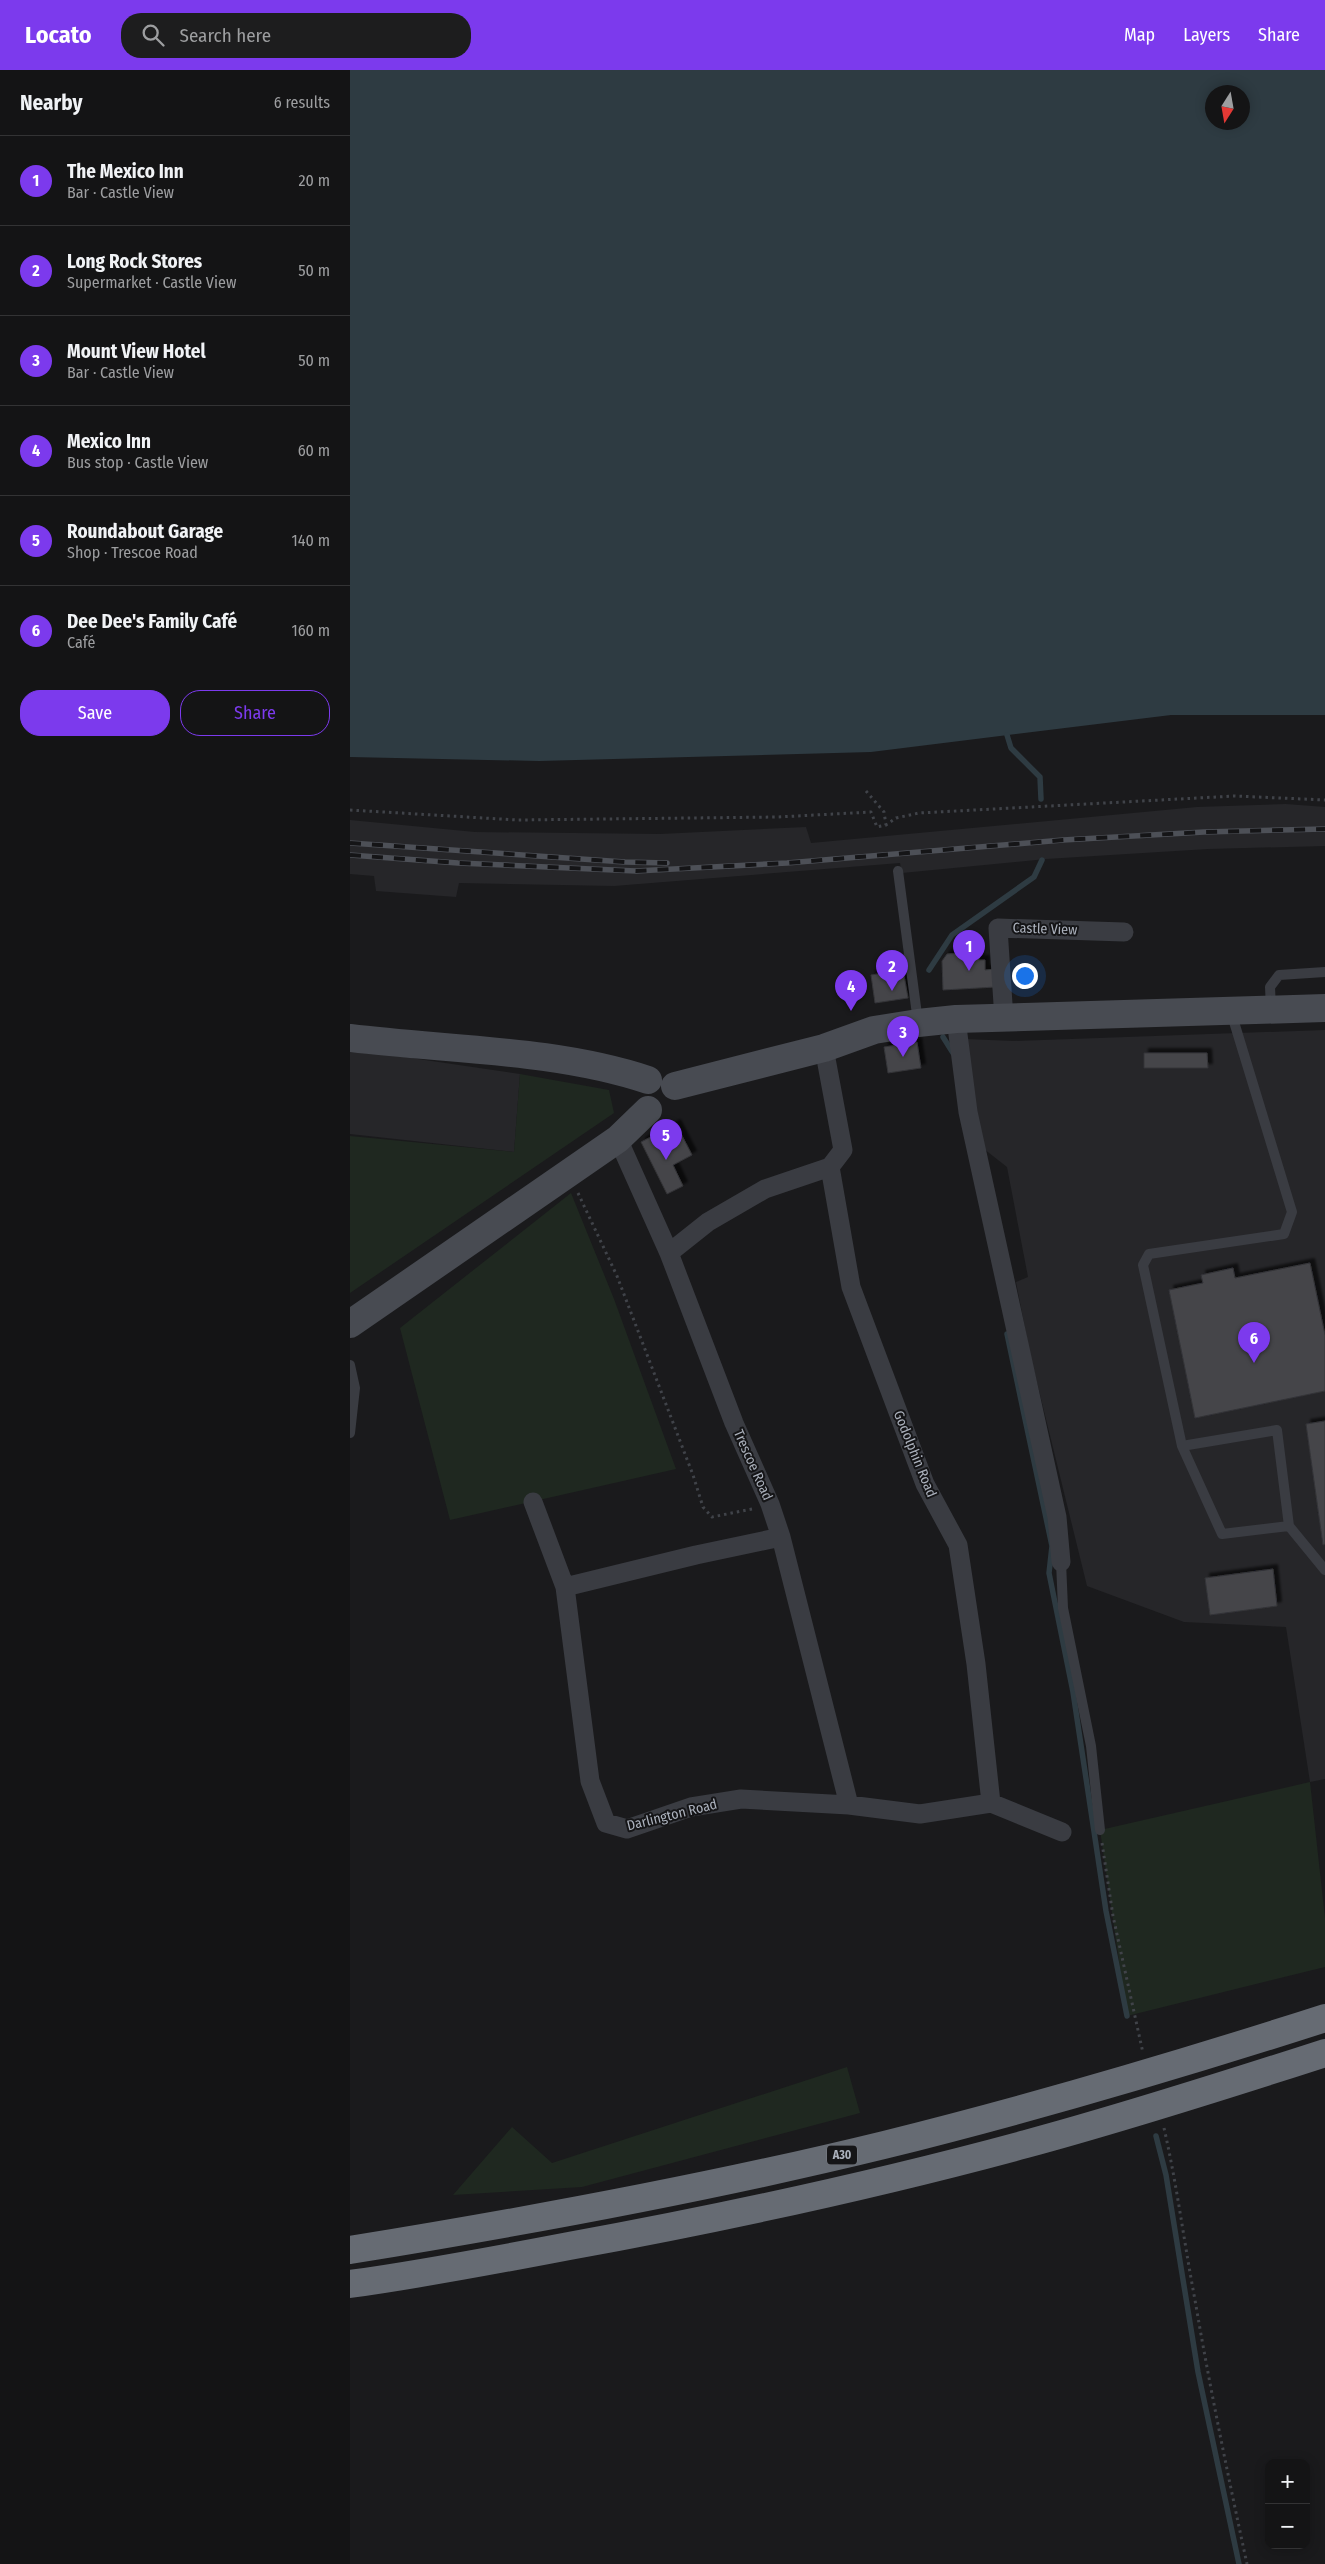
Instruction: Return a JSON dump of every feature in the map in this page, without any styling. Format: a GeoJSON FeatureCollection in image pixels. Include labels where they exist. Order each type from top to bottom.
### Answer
{"type":"FeatureCollection","features":[{"type":"Feature","properties":{"kind":"highway","name":"A30"},"geometry":{"type":"LineString","coordinates":[[350,2250],[570,2212],[729,2181],[884,2145],[1148,2073],[1325,2018]]}},
{"type":"Feature","properties":{"kind":"highway"},"geometry":{"type":"LineString","coordinates":[[350,2284],[633,2235],[866,2184],[1026,2144],[1211,2090],[1325,2053]]}},
{"type":"Feature","properties":{"kind":"street","name":"Castle View"},"geometry":{"type":"LineString","coordinates":[[1004,1019],[998,928],[1124,932]]}},
{"type":"Feature","properties":{"kind":"street"},"geometry":{"type":"LineString","coordinates":[[675,1086],[824,1048],[874,1030],[918,1022],[956,1019],[1325,1008]]}},
{"type":"Feature","properties":{"kind":"street"},"geometry":{"type":"LineString","coordinates":[[956,1019],[968,1112],[1057,1517],[1061,1562]]}},
{"type":"Feature","properties":{"kind":"street"},"geometry":{"type":"LineString","coordinates":[[350,1038],[403,1045],[537,1057],[625,1072],[648,1080],[660,1076],[666,1078],[675,1086],[677,1098],[671,1109],[659,1114],[648,1110],[644,1105],[640,1092],[648,1080]]}},
{"type":"Feature","properties":{"kind":"street"},"geometry":{"type":"LineString","coordinates":[[669,1253],[708,1222],[765,1189],[830,1167],[843,1150],[824,1048]]}},
{"type":"Feature","properties":{"kind":"street"},"geometry":{"type":"LineString","coordinates":[[350,1324],[618,1139],[648,1110]]}},
{"type":"Feature","properties":{"kind":"street","name":"Trescoe Road"},"geometry":{"type":"LineString","coordinates":[[618,1139],[669,1253],[734,1423],[770,1504],[781,1537],[849,1804]]}},
{"type":"Feature","properties":{"kind":"street","name":"Godolphin Road"},"geometry":{"type":"LineString","coordinates":[[830,1167],[851,1287],[925,1484],[958,1545],[976,1664],[991,1803]]}},
{"type":"Feature","properties":{"kind":"street","name":"Darlington Road"},"geometry":{"type":"LineString","coordinates":[[533,1502],[565,1587],[590,1781],[606,1823],[627,1829],[691,1807],[741,1799],[849,1804],[920,1814],[991,1803]]}},
{"type":"Feature","properties":{"kind":"street"},"geometry":{"type":"LineString","coordinates":[[565,1587],[696,1555],[781,1537]]}},
{"type":"Feature","properties":{"kind":"street"},"geometry":{"type":"LineString","coordinates":[[991,1803],[1062,1832]]}},
{"type":"Feature","properties":{"kind":"lane"},"geometry":{"type":"LineString","coordinates":[[898,871],[918,1022]]}},
{"type":"Feature","properties":{"kind":"lane"},"geometry":{"type":"LineString","coordinates":[[1271,1010],[1270,987],[1279,975],[1325,972]]}},
{"type":"Feature","properties":{"kind":"lane"},"geometry":{"type":"LineString","coordinates":[[1230,1011],[1292,1212],[1284,1234],[1149,1254],[1143,1265],[1182,1446],[1222,1534],[1289,1526]]}},
{"type":"Feature","properties":{"kind":"lane"},"geometry":{"type":"LineString","coordinates":[[350,1365],[355,1388],[350,1433]]}},
{"type":"Feature","properties":{"kind":"lane"},"geometry":{"type":"LineString","coordinates":[[1182,1446],[1277,1430],[1289,1526],[1325,1570]]}},
{"type":"Feature","properties":{"kind":"lane"},"geometry":{"type":"LineString","coordinates":[[1061,1562],[1062,1608],[1091,1746],[1100,1830]]}},
{"type":"Feature","properties":{"kind":"path"},"geometry":{"type":"LineString","coordinates":[[866,791],[884,812],[886,825]]}},
{"type":"Feature","properties":{"kind":"path"},"geometry":{"type":"LineString","coordinates":[[350,810],[517,820],[778,817],[871,812],[877,827],[886,825],[896,818],[919,812],[1235,796],[1325,800]]}},
{"type":"Feature","properties":{"kind":"path"},"geometry":{"type":"LineString","coordinates":[[569,1174],[617,1276],[693,1475],[703,1507],[712,1517],[737,1514],[770,1504]]}},
{"type":"Feature","properties":{"kind":"path"},"geometry":{"type":"LineString","coordinates":[[1100,1830],[1113,1916],[1148,2073]]}},
{"type":"Feature","properties":{"kind":"path"},"geometry":{"type":"LineString","coordinates":[[1155,2127],[1163,2125],[1177,2188],[1217,2423],[1247,2564]]}},
{"type":"Feature","properties":{"kind":"shaded area"},"geometry":{"type":"Polygon","coordinates":[[[350,70],[1325,70],[1325,715],[1171,715],[871,752],[539,761],[350,757],[350,70]]]}},
{"type":"Feature","properties":{"kind":"shaded area"},"geometry":{"type":"Polygon","coordinates":[[[1286,804],[1325,807],[1325,846],[1208,849],[1046,859],[902,873],[900,863],[614,886],[459,883],[456,897],[376,891],[374,876],[350,874],[350,820],[475,832],[660,834],[806,827],[811,843],[1197,807],[1286,804]]]}},
{"type":"Feature","properties":{"kind":"shaded area"},"geometry":{"type":"Polygon","coordinates":[[[1325,1030],[1325,1779],[1310,1782],[1286,1627],[1184,1622],[1087,1586],[1030,1354],[1016,1282],[1028,1277],[1007,1167],[984,1149],[974,1110],[965,1039],[1013,1041],[1325,1030]]]}},
{"type":"Feature","properties":{"kind":"shaded area"},"geometry":{"type":"Polygon","coordinates":[[[350,1049],[520,1074],[514,1152],[350,1134],[350,1049]]]}},
{"type":"Feature","properties":{"kind":"shaded area"},"geometry":{"type":"Polygon","coordinates":[[[520,1074],[609,1090],[614,1113],[350,1293],[350,1136],[514,1152],[520,1074]]]}},
{"type":"Feature","properties":{"kind":"shaded area"},"geometry":{"type":"Polygon","coordinates":[[[571,1193],[614,1299],[676,1469],[450,1520],[400,1328],[571,1193]]]}},
{"type":"Feature","properties":{"kind":"shaded area"},"geometry":{"type":"Polygon","coordinates":[[[1310,1782],[1325,1918],[1325,1967],[1127,2016],[1100,1830],[1310,1782]]]}},
{"type":"Feature","properties":{"kind":"shaded area"},"geometry":{"type":"Polygon","coordinates":[[[847,2067],[860,2113],[582,2187],[453,2195],[512,2127],[552,2163],[847,2067]]]}},
{"type":"Feature","properties":{"kind":"building"},"geometry":{"type":"Polygon","coordinates":[[[978,952],[979,960],[985,960],[985,970],[995,969],[996,987],[943,990],[942,961],[947,954],[978,952]]]}},
{"type":"Feature","properties":{"kind":"building"},"geometry":{"type":"Polygon","coordinates":[[[903,970],[908,998],[875,1003],[871,975],[903,970]]]}},
{"type":"Feature","properties":{"kind":"building"},"geometry":{"type":"Polygon","coordinates":[[[917,1042],[921,1068],[888,1073],[884,1047],[917,1042]]]}},
{"type":"Feature","properties":{"kind":"building"},"geometry":{"type":"Polygon","coordinates":[[[1144,1053],[1207,1053],[1208,1068],[1144,1068],[1144,1053]]]}},
{"type":"Feature","properties":{"kind":"building"},"geometry":{"type":"Polygon","coordinates":[[[676,1124],[692,1155],[673,1165],[683,1186],[667,1194],[641,1142],[676,1124]]]}},
{"type":"Feature","properties":{"kind":"building"},"geometry":{"type":"Polygon","coordinates":[[[1310,1263],[1325,1335],[1325,1391],[1195,1418],[1169,1290],[1203,1283],[1201,1275],[1233,1268],[1235,1278],[1310,1263]]]}},
{"type":"Feature","properties":{"kind":"building"},"geometry":{"type":"Polygon","coordinates":[[[1325,1421],[1325,1544],[1323,1545],[1306,1424],[1325,1421]]]}},
{"type":"Feature","properties":{"kind":"building"},"geometry":{"type":"Polygon","coordinates":[[[1273,1569],[1277,1606],[1210,1615],[1205,1578],[1273,1569]]]}},
{"type":"Feature","properties":{"kind":"waterway"},"geometry":{"type":"LineString","coordinates":[[1007,735],[1011,748],[1040,777],[1041,799]]}},
{"type":"Feature","properties":{"kind":"waterway"},"geometry":{"type":"LineString","coordinates":[[929,970],[952,935],[1034,877],[1042,860]]}},
{"type":"Feature","properties":{"kind":"waterway"},"geometry":{"type":"LineString","coordinates":[[943,1037],[953,1053]]}},
{"type":"Feature","properties":{"kind":"waterway"},"geometry":{"type":"LineString","coordinates":[[1007,1334],[1052,1546],[1049,1573],[1073,1692],[1106,1911],[1127,2016]]}},
{"type":"Feature","properties":{"kind":"waterway"},"geometry":{"type":"LineString","coordinates":[[1156,2136],[1166,2175],[1198,2372],[1239,2564]]}},
{"type":"Feature","properties":{"kind":"railway"},"geometry":{"type":"LineString","coordinates":[[350,855],[458,863],[636,871],[787,863],[1063,840],[1204,832],[1325,829]]}},
{"type":"Feature","properties":{"kind":"railway"},"geometry":{"type":"LineString","coordinates":[[350,843],[625,862],[667,863]]}},
{"type":"Feature","properties":{"kind":"place","name":"The Mexico Inn"},"geometry":{"type":"Point","coordinates":[969,971]}},
{"type":"Feature","properties":{"kind":"place","name":"Long Rock Stores"},"geometry":{"type":"Point","coordinates":[892,991]}},
{"type":"Feature","properties":{"kind":"place","name":"Mexico Inn"},"geometry":{"type":"Point","coordinates":[851,1011]}},
{"type":"Feature","properties":{"kind":"place","name":"Mount View Hotel"},"geometry":{"type":"Point","coordinates":[903,1057]}},
{"type":"Feature","properties":{"kind":"place","name":"Roundabout Garage"},"geometry":{"type":"Point","coordinates":[666,1160]}},
{"type":"Feature","properties":{"kind":"place","name":"Dee Dee's Family Café"},"geometry":{"type":"Point","coordinates":[1254,1363]}}]}
